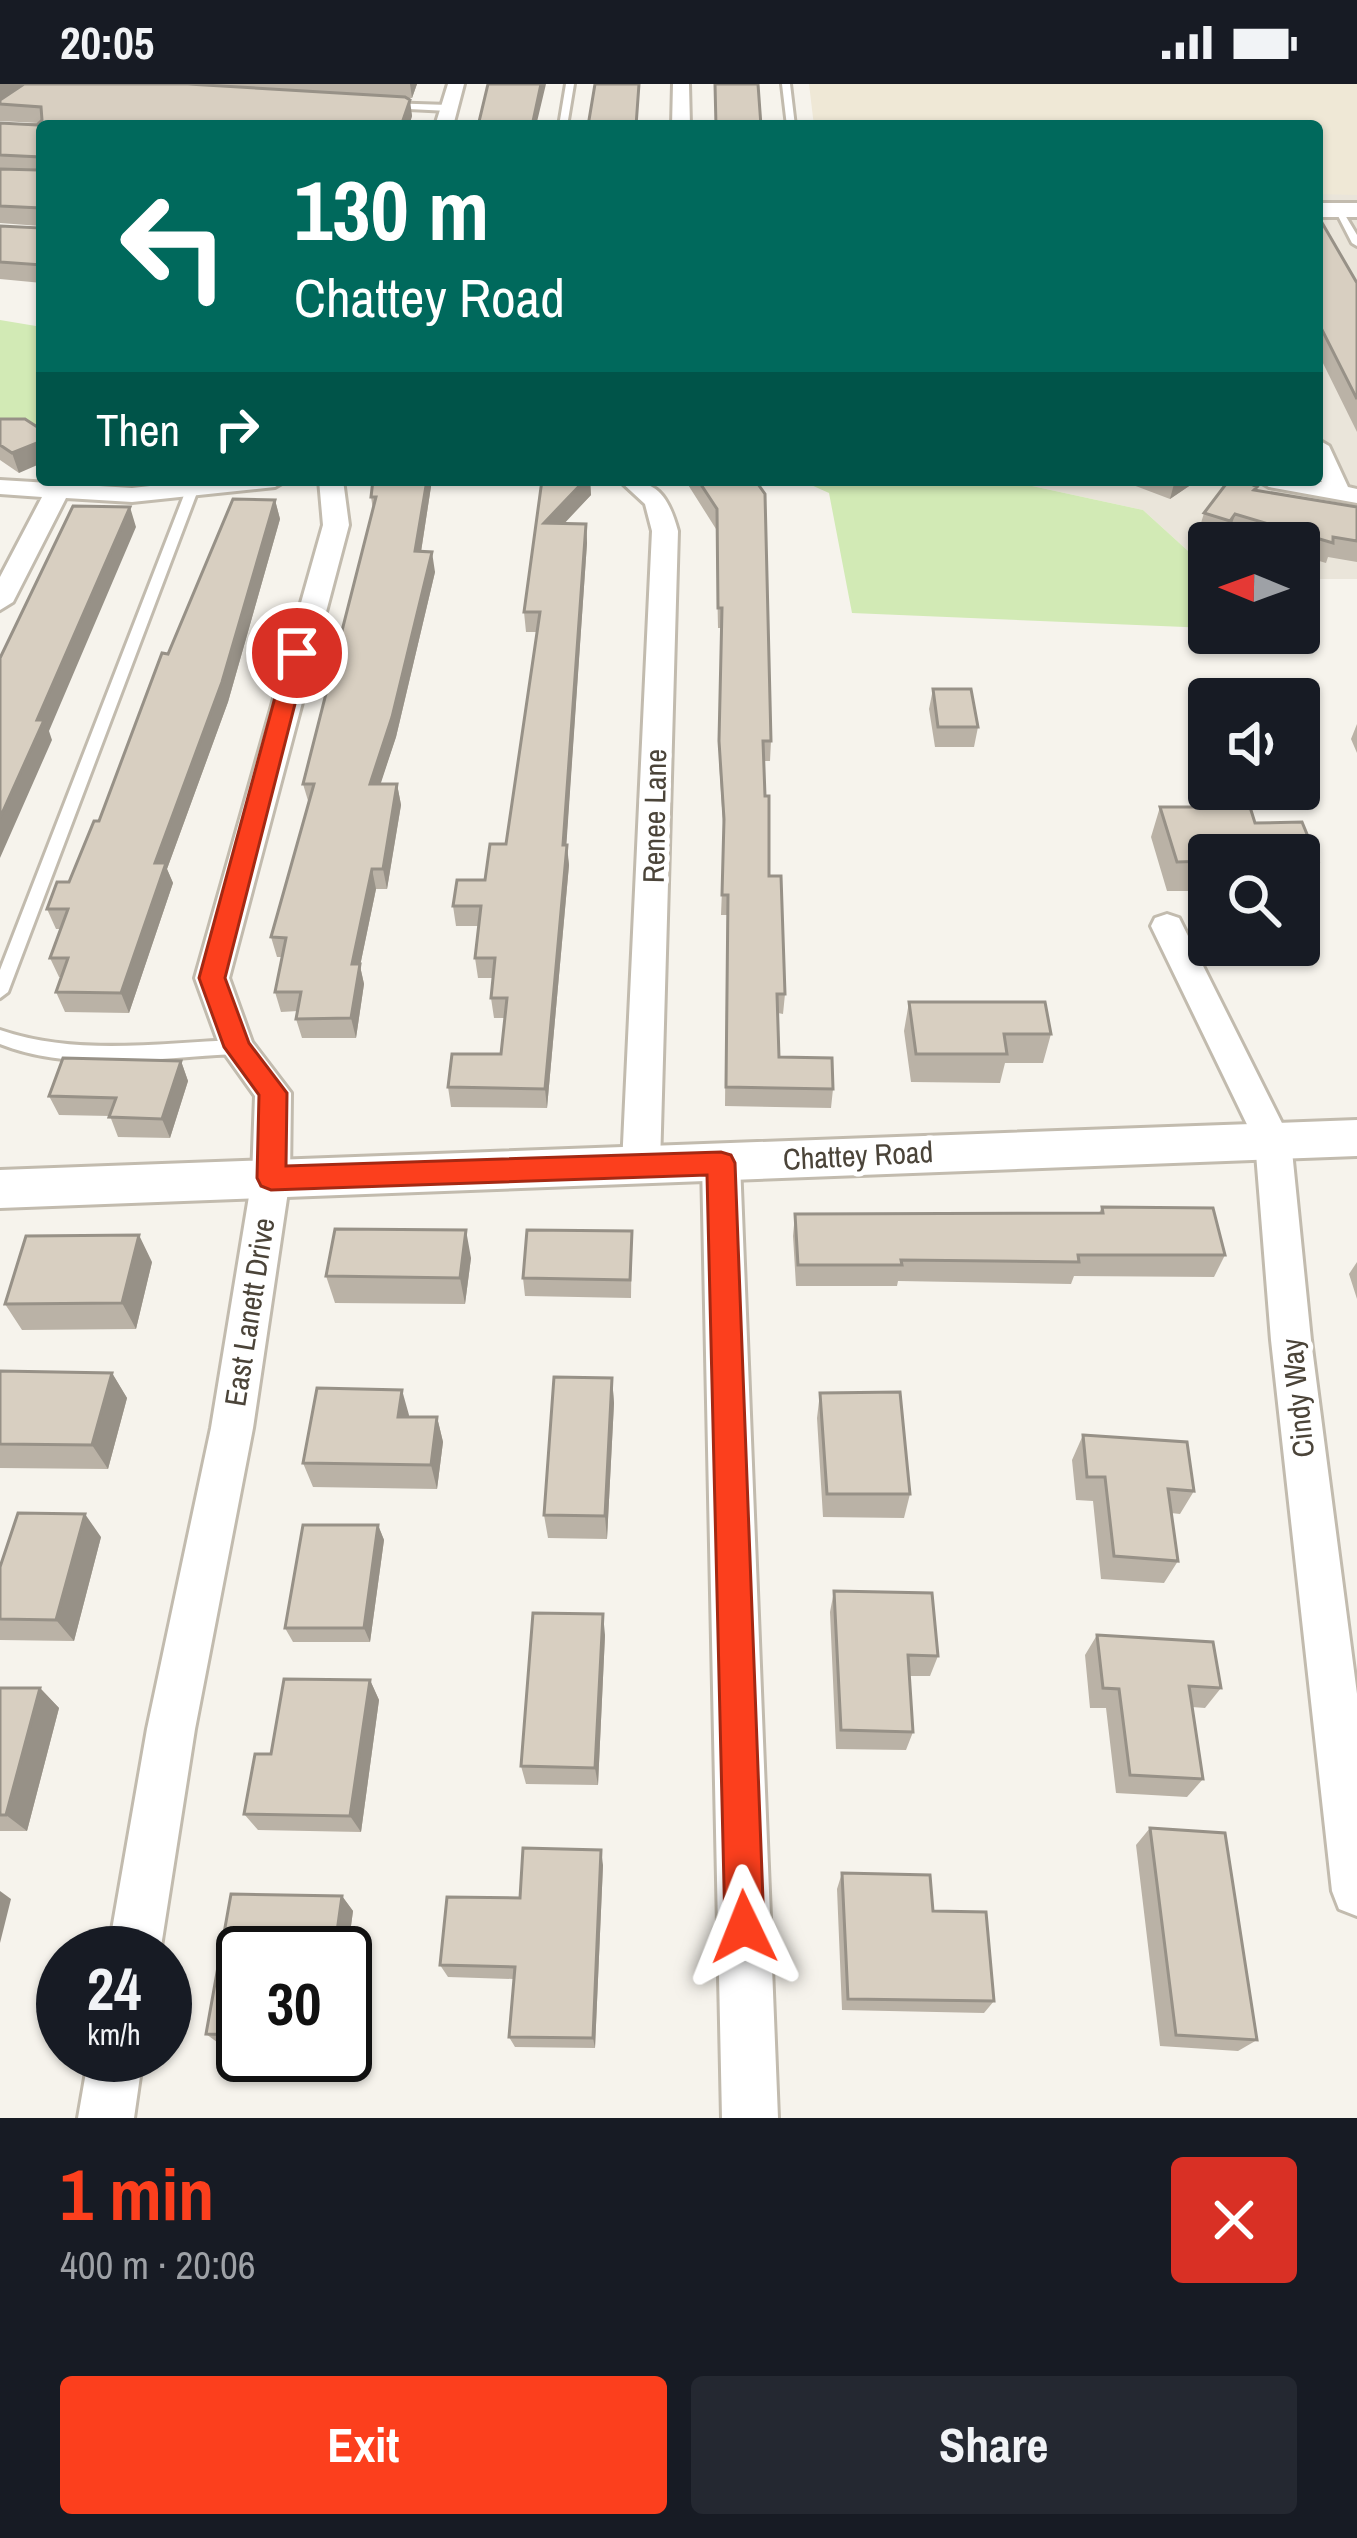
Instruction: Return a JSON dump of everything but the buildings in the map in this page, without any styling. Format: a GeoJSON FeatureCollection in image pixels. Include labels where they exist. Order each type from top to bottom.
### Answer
{"type":"FeatureCollection","features":[{"type":"Feature","properties":{"kind":"street"},"geometry":{"type":"LineString","coordinates":[[447,117],[455,84]]}},
{"type":"Feature","properties":{"kind":"street"},"geometry":{"type":"LineString","coordinates":[[680,120],[681,84]]}},
{"type":"Feature","properties":{"kind":"street"},"geometry":{"type":"LineString","coordinates":[[1323,456],[1348,496]]}},
{"type":"Feature","properties":{"kind":"street"},"geometry":{"type":"LineString","coordinates":[[0,487],[56,494],[225,486]]}},
{"type":"Feature","properties":{"kind":"street","name":"East Lanett Drive"},"geometry":{"type":"LineString","coordinates":[[139,1926],[232,1428],[271,1178],[273,1093],[237,1047],[212,978],[336,525],[332,486]]}},
{"type":"Feature","properties":{"kind":"street","name":"Renee Lane"},"geometry":{"type":"LineString","coordinates":[[638,486],[656,501],[665,531],[641,1165]]}},
{"type":"Feature","properties":{"kind":"street"},"geometry":{"type":"LineString","coordinates":[[1299,486],[1348,496]]}},
{"type":"Feature","properties":{"kind":"street"},"geometry":{"type":"LineString","coordinates":[[0,602],[56,494]]}},
{"type":"Feature","properties":{"kind":"street","name":"Cindy Way"},"geometry":{"type":"LineString","coordinates":[[1167,926],[1273,1141],[1291,1340],[1357,1892]]}},
{"type":"Feature","properties":{"kind":"street","name":"Chattey Road"},"geometry":{"type":"LineString","coordinates":[[0,1189],[1357,1138]]}},
{"type":"Feature","properties":{"kind":"street"},"geometry":{"type":"LineString","coordinates":[[721,1163],[750,2118]]}},
{"type":"Feature","properties":{"kind":"street"},"geometry":{"type":"LineString","coordinates":[[106,2118],[112,2082]]}},
{"type":"Feature","properties":{"kind":"lane"},"geometry":{"type":"LineString","coordinates":[[564,120],[570,84]]}},
{"type":"Feature","properties":{"kind":"lane"},"geometry":{"type":"LineString","coordinates":[[786,84],[789,120]]}},
{"type":"Feature","properties":{"kind":"lane"},"geometry":{"type":"LineString","coordinates":[[381,104],[447,117]]}},
{"type":"Feature","properties":{"kind":"lane"},"geometry":{"type":"LineString","coordinates":[[1337,210],[1357,243]]}},
{"type":"Feature","properties":{"kind":"lane"},"geometry":{"type":"LineString","coordinates":[[0,992],[191,490]]}},
{"type":"Feature","properties":{"kind":"lane"},"geometry":{"type":"LineString","coordinates":[[0,1037],[17,1047],[52,1050],[237,1047]]}},
{"type":"Feature","properties":{"kind":"shaded area"},"geometry":{"type":"Polygon","coordinates":[[[809,84],[1357,84],[1357,195],[1323,194],[1323,120],[813,120],[809,84]]]}},
{"type":"Feature","properties":{"kind":"shaded area"},"geometry":{"type":"Polygon","coordinates":[[[1323,192],[1357,193],[1357,579],[1320,579],[1320,522],[1188,522],[1188,551],[1143,510],[1033,486],[1323,486],[1323,192]]]}},
{"type":"Feature","properties":{"kind":"green space"},"geometry":{"type":"Polygon","coordinates":[[[0,320],[36,326],[36,427],[0,418],[0,320]]]}},
{"type":"Feature","properties":{"kind":"green space"},"geometry":{"type":"Polygon","coordinates":[[[813,486],[1033,486],[1143,510],[1188,551],[1188,627],[852,613],[829,493],[813,486]]]}},
{"type":"Feature","properties":{"kind":"route"},"geometry":{"type":"LineString","coordinates":[[297,653],[212,978],[237,1047],[273,1093],[271,1178],[721,1163],[744,1927]]}}]}
